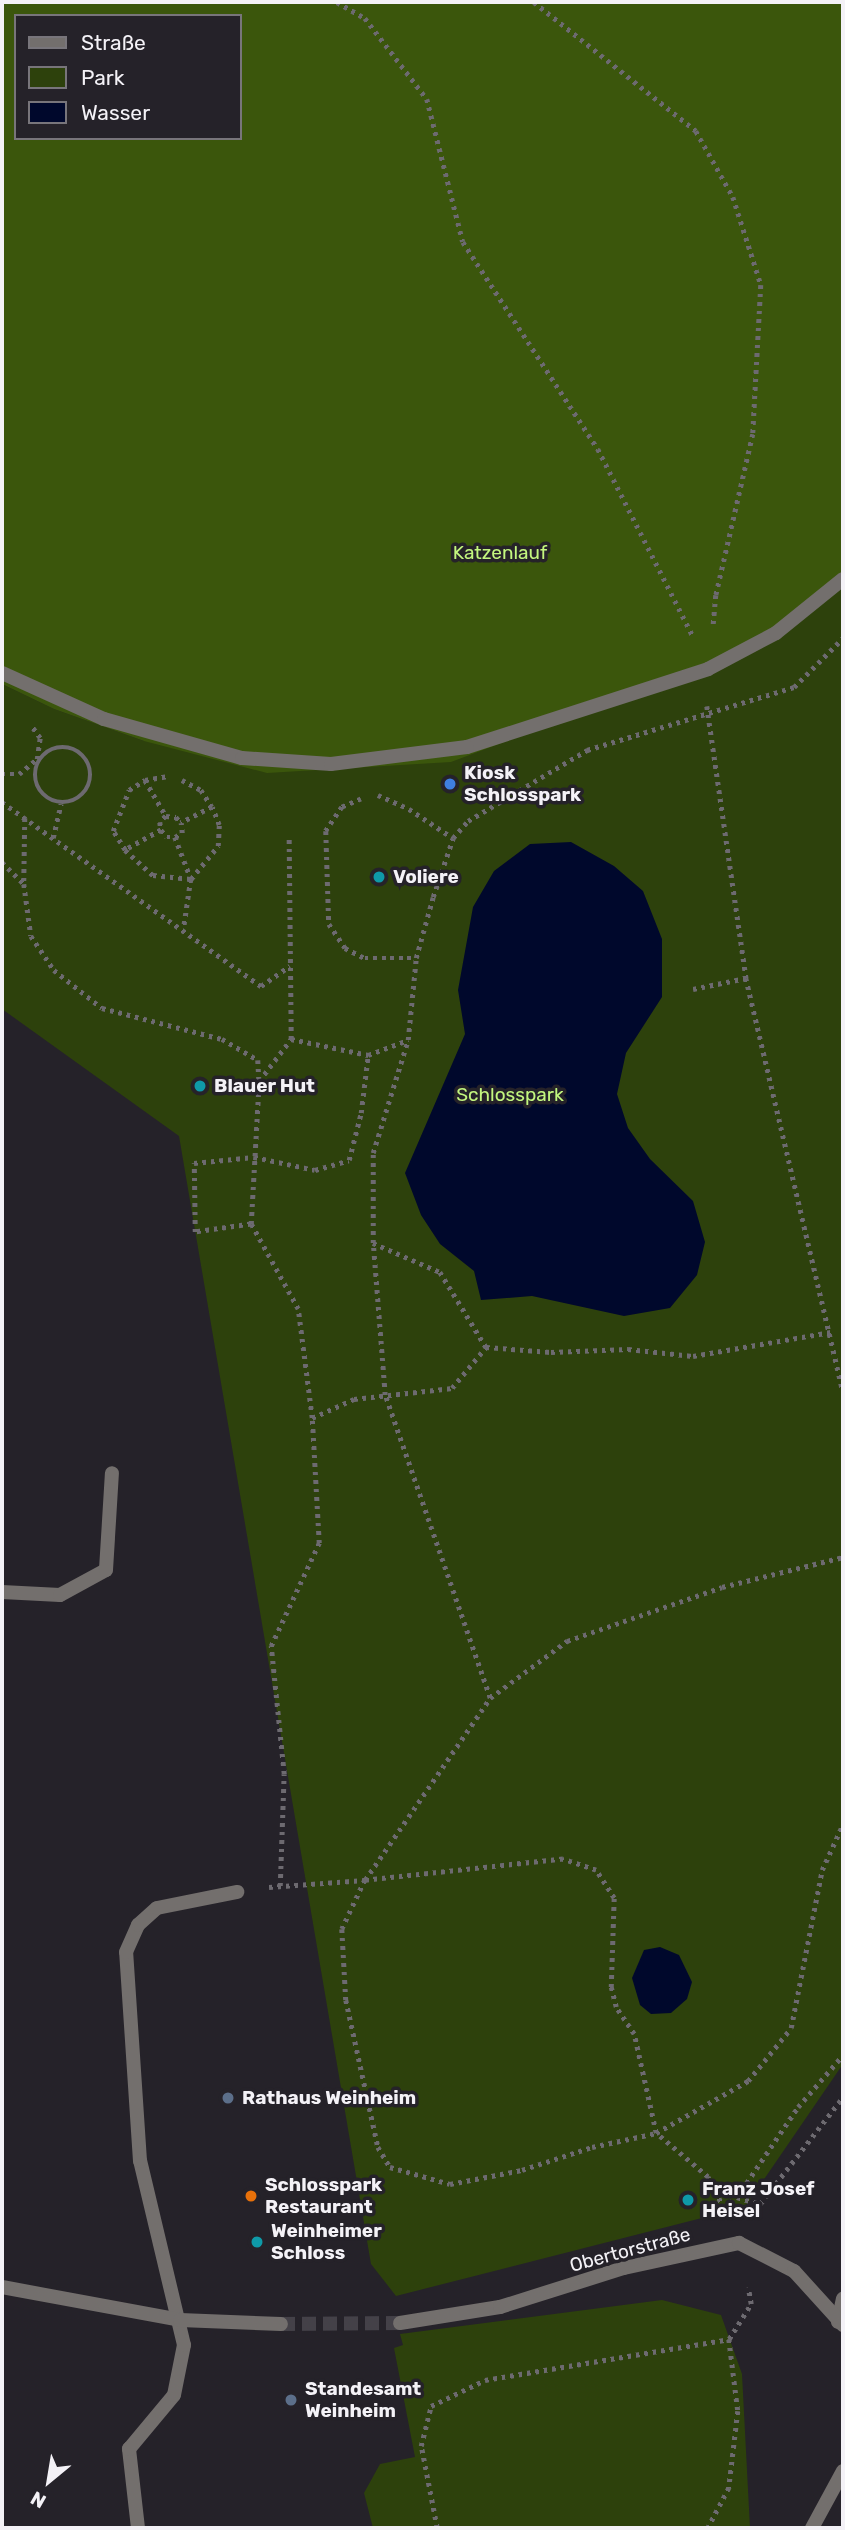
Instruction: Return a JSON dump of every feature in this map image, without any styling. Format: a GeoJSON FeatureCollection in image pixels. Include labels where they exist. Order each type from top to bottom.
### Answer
{"type":"FeatureCollection","features":[{"type":"Feature","properties":{"kind":"street"},"geometry":{"type":"LineString","coordinates":[[2,673],[104,719],[242,758],[331,764],[467,747],[710,668],[776,633],[843,579]]}},
{"type":"Feature","properties":{"kind":"street"},"geometry":{"type":"LineString","coordinates":[[2,1592],[60,1595],[106,1570],[111,1473]]}},
{"type":"Feature","properties":{"kind":"street"},"geometry":{"type":"LineString","coordinates":[[138,2528],[129,2449],[174,2395],[184,2346],[141,2161],[126,1952],[138,1925],[157,1908],[237,1892]]}},
{"type":"Feature","properties":{"kind":"street"},"geometry":{"type":"LineString","coordinates":[[739,2243],[794,2271],[841,2324]]}},
{"type":"Feature","properties":{"kind":"street","name":"Obertorstraße"},"geometry":{"type":"LineString","coordinates":[[400,2323],[500,2307],[624,2268],[739,2243]]}},
{"type":"Feature","properties":{"kind":"street"},"geometry":{"type":"LineString","coordinates":[[2,2287],[180,2320],[281,2324]]}},
{"type":"Feature","properties":{"kind":"street"},"geometry":{"type":"LineString","coordinates":[[841,2324],[843,2299]]}},
{"type":"Feature","properties":{"kind":"street"},"geometry":{"type":"LineString","coordinates":[[812,2528],[843,2471]]}},
{"type":"Feature","properties":{"kind":"path"},"geometry":{"type":"LineString","coordinates":[[337,2],[365,18],[427,99],[463,242],[598,449],[710,668]]}},
{"type":"Feature","properties":{"kind":"path"},"geometry":{"type":"LineString","coordinates":[[534,2],[696,131],[733,197],[761,285],[753,434],[716,595],[710,668]]}},
{"type":"Feature","properties":{"kind":"path"},"geometry":{"type":"LineString","coordinates":[[490,1698],[385,1395],[373,1243],[373,1153],[408,1040],[416,958],[453,838],[468,821],[587,750],[707,718],[794,687],[843,638]]}},
{"type":"Feature","properties":{"kind":"path"},"geometry":{"type":"LineString","coordinates":[[2,774],[19,774],[37,759],[73,747],[90,760],[85,794],[61,804],[47,800],[35,782],[37,759],[40,738],[24,716]]}},
{"type":"Feature","properties":{"kind":"path"},"geometry":{"type":"LineString","coordinates":[[707,718],[746,978],[843,1391]]}},
{"type":"Feature","properties":{"kind":"path"},"geometry":{"type":"LineString","coordinates":[[164,775],[180,779],[201,790],[212,807],[219,825],[218,846],[191,879],[153,876],[125,850],[113,831],[118,809],[129,790],[145,780],[164,775]]}},
{"type":"Feature","properties":{"kind":"path"},"geometry":{"type":"LineString","coordinates":[[145,780],[166,816]]}},
{"type":"Feature","properties":{"kind":"path"},"geometry":{"type":"LineString","coordinates":[[416,958],[365,958],[345,948],[329,924],[327,831],[342,807],[373,793],[409,808],[453,838]]}},
{"type":"Feature","properties":{"kind":"path"},"geometry":{"type":"LineString","coordinates":[[2,802],[184,927],[225,964],[261,986],[291,965]]}},
{"type":"Feature","properties":{"kind":"path"},"geometry":{"type":"LineString","coordinates":[[53,838],[61,804]]}},
{"type":"Feature","properties":{"kind":"path"},"geometry":{"type":"LineString","coordinates":[[181,823],[212,807]]}},
{"type":"Feature","properties":{"kind":"path"},"geometry":{"type":"LineString","coordinates":[[166,816],[176,817],[181,823],[182,832],[175,837],[167,837],[161,830],[160,822],[166,816]]}},
{"type":"Feature","properties":{"kind":"path"},"geometry":{"type":"LineString","coordinates":[[25,818],[24,884],[31,936],[54,970],[102,1008],[222,1039],[258,1060],[251,1224],[298,1309],[312,1418],[319,1543],[271,1646],[284,1774],[280,1886]]}},
{"type":"Feature","properties":{"kind":"path"},"geometry":{"type":"LineString","coordinates":[[125,850],[161,830]]}},
{"type":"Feature","properties":{"kind":"path"},"geometry":{"type":"LineString","coordinates":[[175,837],[191,879],[184,927]]}},
{"type":"Feature","properties":{"kind":"path"},"geometry":{"type":"LineString","coordinates":[[259,1080],[291,1039],[289,837]]}},
{"type":"Feature","properties":{"kind":"path"},"geometry":{"type":"LineString","coordinates":[[2,862],[24,884]]}},
{"type":"Feature","properties":{"kind":"path"},"geometry":{"type":"LineString","coordinates":[[694,989],[746,978]]}},
{"type":"Feature","properties":{"kind":"path"},"geometry":{"type":"LineString","coordinates":[[291,1039],[368,1055],[408,1040]]}},
{"type":"Feature","properties":{"kind":"path"},"geometry":{"type":"LineString","coordinates":[[251,1224],[195,1232],[194,1163],[254,1157],[315,1170],[349,1160],[361,1113],[368,1055]]}},
{"type":"Feature","properties":{"kind":"path"},"geometry":{"type":"LineString","coordinates":[[373,1243],[440,1272],[486,1347]]}},
{"type":"Feature","properties":{"kind":"path"},"geometry":{"type":"LineString","coordinates":[[486,1347],[551,1353],[628,1349],[693,1356],[831,1332]]}},
{"type":"Feature","properties":{"kind":"path"},"geometry":{"type":"LineString","coordinates":[[312,1418],[354,1399],[452,1388],[486,1347]]}},
{"type":"Feature","properties":{"kind":"path"},"geometry":{"type":"LineString","coordinates":[[843,1557],[722,1587],[567,1641],[490,1698],[365,1880],[342,1929],[346,2000],[378,2147],[390,2167],[450,2184],[522,2170],[592,2147],[656,2133],[748,2081],[791,2028],[822,1870],[843,1824]]}},
{"type":"Feature","properties":{"kind":"path"},"geometry":{"type":"LineString","coordinates":[[237,1892],[564,1859],[596,1870],[614,1898],[611,1987],[616,2007],[634,2034],[656,2133],[708,2177],[723,2208],[737,2197],[798,2107],[843,2055]]}},
{"type":"Feature","properties":{"kind":"path"},"geometry":{"type":"LineString","coordinates":[[737,2197],[760,2204],[843,2097]]}},
{"type":"Feature","properties":{"kind":"path"},"geometry":{"type":"LineString","coordinates":[[708,2528],[729,2488],[738,2411],[729,2339],[751,2304],[739,2243]]}},
{"type":"Feature","properties":{"kind":"path"},"geometry":{"type":"LineString","coordinates":[[437,2528],[421,2446],[431,2406],[485,2380],[729,2339]]}},
{"type":"Feature","properties":{"kind":"green space","name":"Katzenlauf"},"geometry":{"type":"Polygon","coordinates":[[[2,2],[843,2],[843,579],[776,633],[661,683],[451,762],[267,773],[144,741],[54,709],[2,684],[2,2]]]}},
{"type":"Feature","properties":{"kind":"green space","name":"Schlosspark"},"geometry":{"type":"Polygon","coordinates":[[[843,579],[843,2064],[745,2207],[396,2296],[371,2264],[179,1136],[2,1009],[2,684],[54,709],[144,741],[843,579]]]}},
{"type":"Feature","properties":{"kind":"green space"},"geometry":{"type":"Polygon","coordinates":[[[662,2300],[721,2315],[742,2374],[750,2528],[373,2528],[364,2493],[380,2464],[415,2457],[394,2348],[403,2345],[400,2334],[662,2300]]]}},
{"type":"Feature","properties":{"kind":"water"},"geometry":{"type":"Polygon","coordinates":[[[571,842],[614,866],[643,891],[662,939],[662,997],[626,1053],[617,1094],[628,1128],[650,1159],[693,1201],[705,1242],[697,1275],[670,1308],[624,1316],[532,1296],[481,1300],[474,1271],[440,1244],[421,1215],[405,1173],[465,1034],[458,990],[473,907],[494,871],[530,844],[571,842]]]}},
{"type":"Feature","properties":{"kind":"water"},"geometry":{"type":"Polygon","coordinates":[[[660,1947],[679,1955],[692,1982],[687,1999],[671,2013],[651,2014],[640,2005],[632,1978],[644,1950],[660,1947]]]}},
{"type":"Feature","properties":{"kind":"tunnel"},"geometry":{"type":"LineString","coordinates":[[281,2324],[400,2323]]}},
{"type":"Feature","properties":{"kind":"place","name":"Kiosk Schlosspark"},"geometry":{"type":"Point","coordinates":[450,784]}},
{"type":"Feature","properties":{"kind":"place","name":"Voliere"},"geometry":{"type":"Point","coordinates":[379,877]}},
{"type":"Feature","properties":{"kind":"place","name":"Blauer Hut"},"geometry":{"type":"Point","coordinates":[200,1086]}},
{"type":"Feature","properties":{"kind":"place","name":"Rathaus Weinheim"},"geometry":{"type":"Point","coordinates":[228,2098]}},
{"type":"Feature","properties":{"kind":"place","name":"Schlosspark Restaurant"},"geometry":{"type":"Point","coordinates":[251,2196]}},
{"type":"Feature","properties":{"kind":"place","name":"Franz Josef Heisel"},"geometry":{"type":"Point","coordinates":[688,2200]}},
{"type":"Feature","properties":{"kind":"place","name":"Weinheimer Schloss"},"geometry":{"type":"Point","coordinates":[257,2242]}},
{"type":"Feature","properties":{"kind":"place","name":"Standesamt Weinheim"},"geometry":{"type":"Point","coordinates":[291,2400]}}]}
